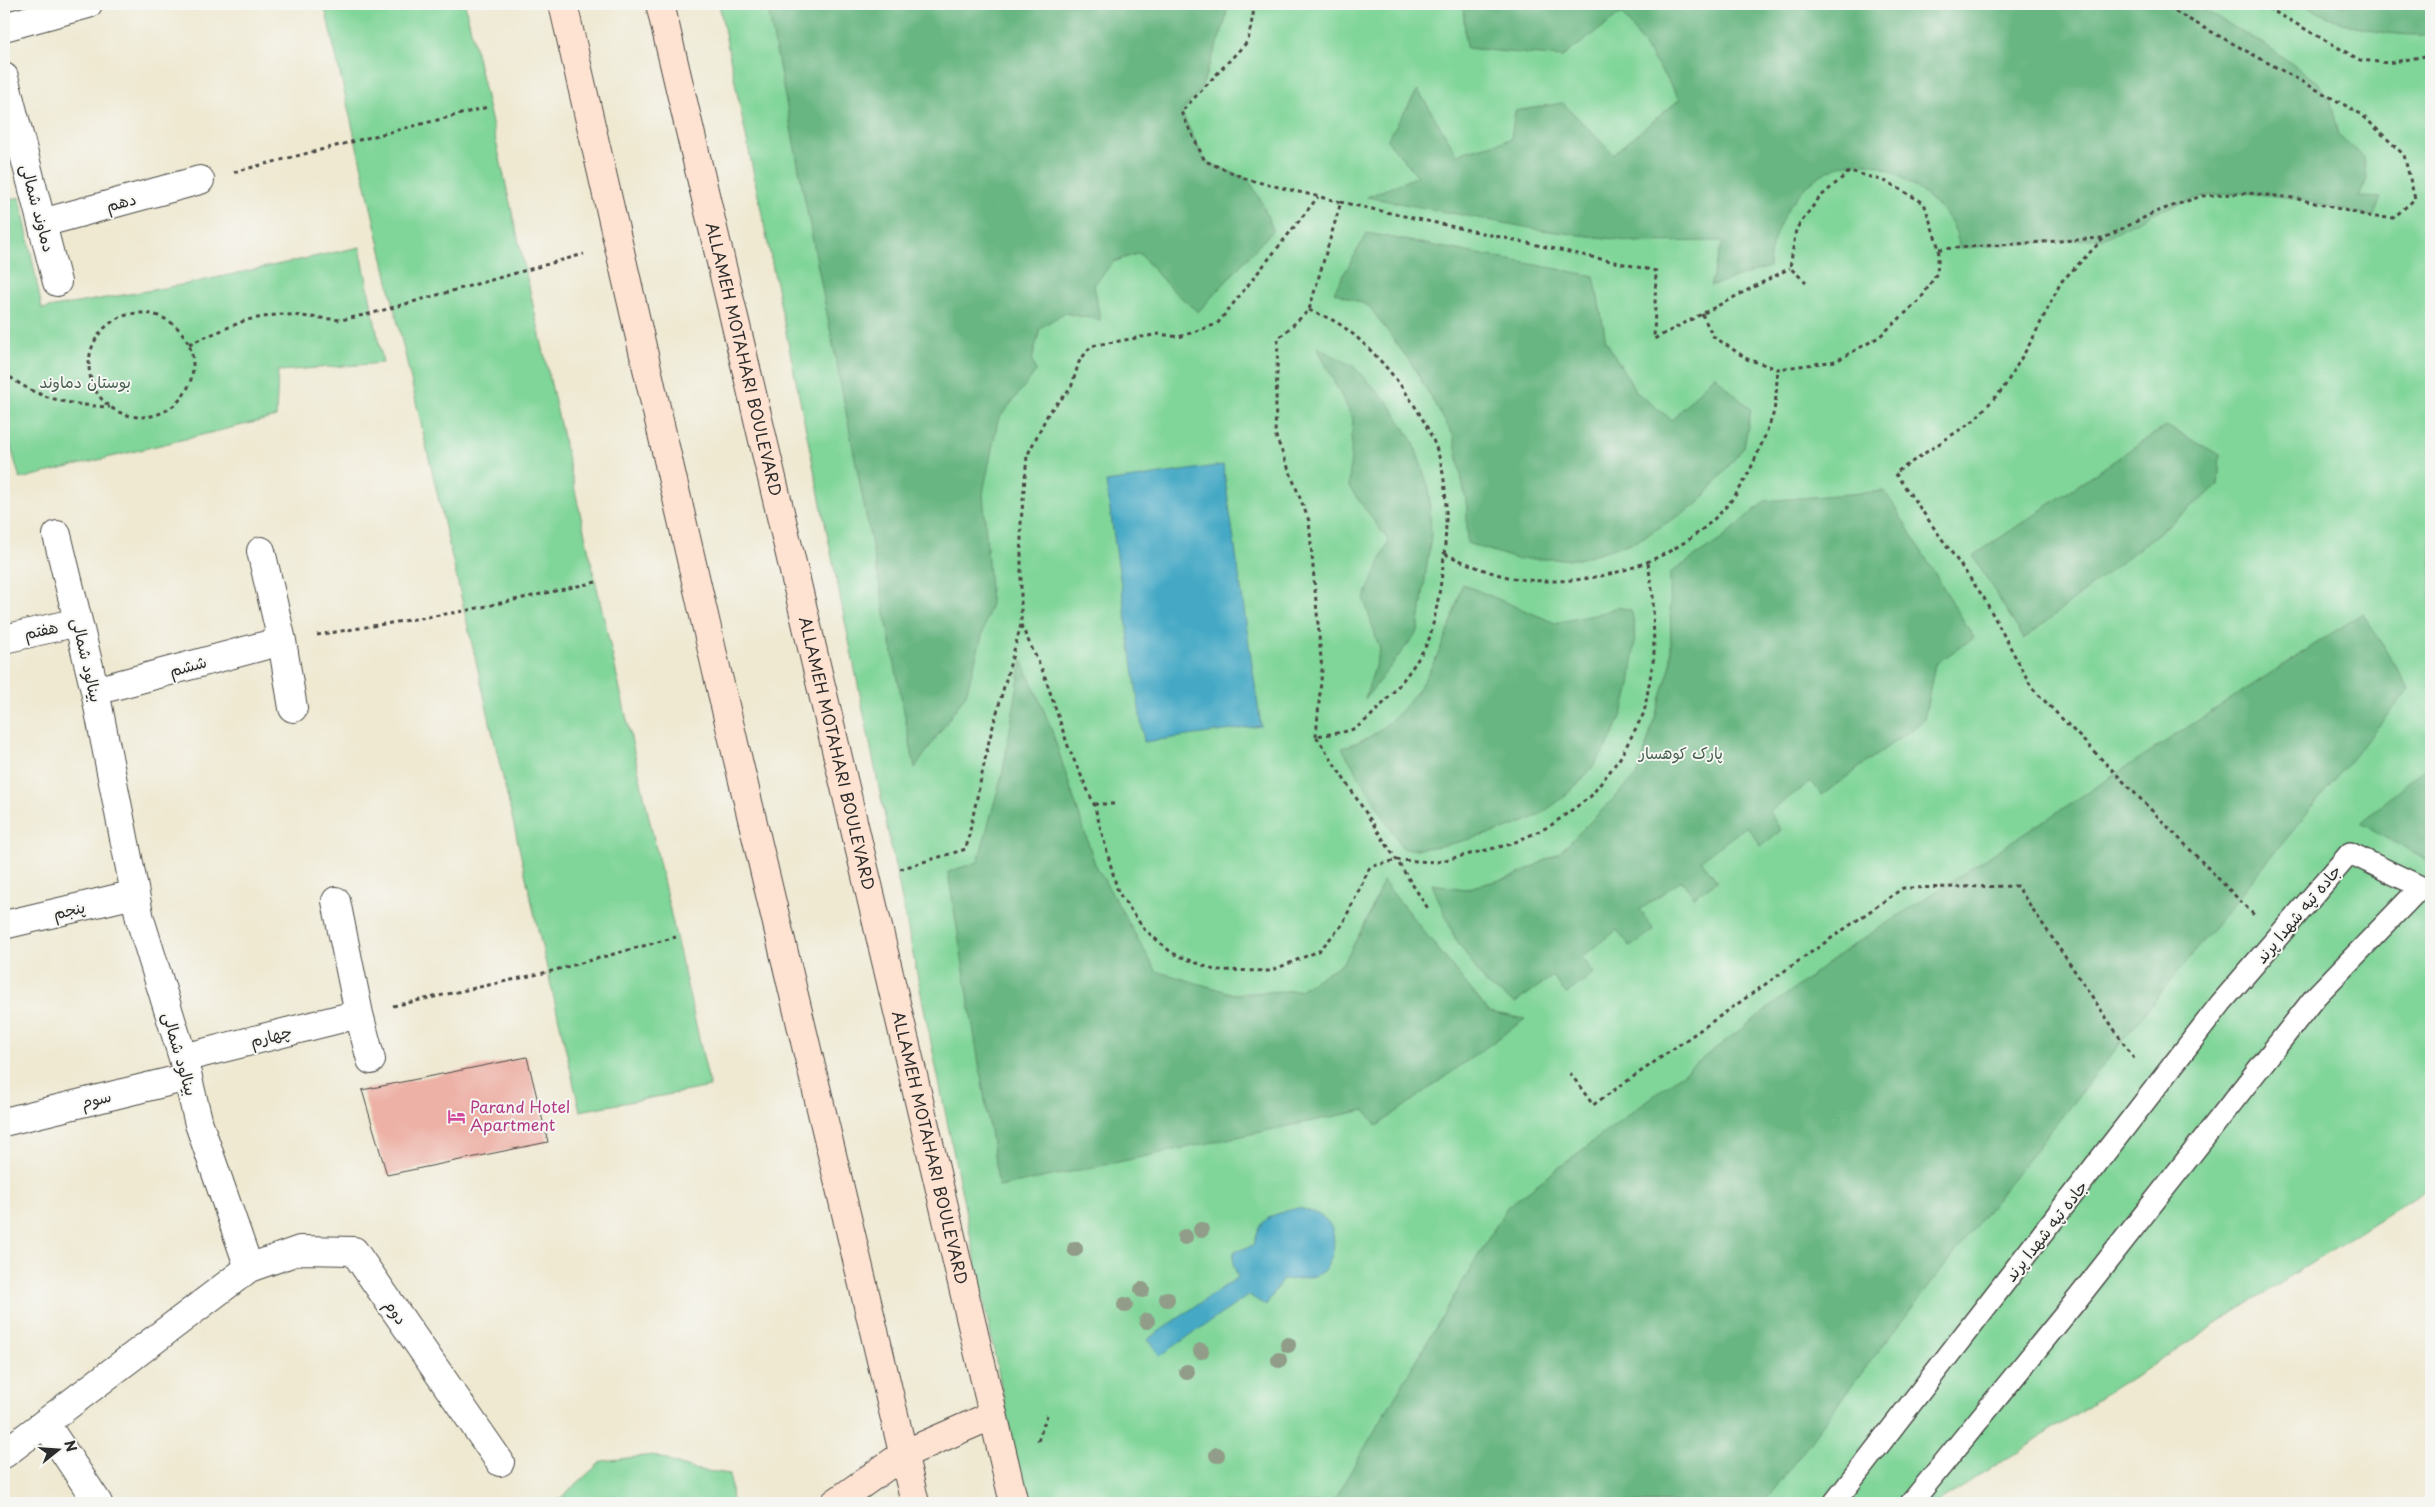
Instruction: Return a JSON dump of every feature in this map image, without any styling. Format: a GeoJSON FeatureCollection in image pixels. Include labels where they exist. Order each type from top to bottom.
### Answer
{"type":"FeatureCollection","features":[{"type":"Feature","properties":{"kind":"main road"},"geometry":{"type":"LineString","coordinates":[[562,4],[716,672],[915,1503]]}},
{"type":"Feature","properties":{"kind":"main road","name":"ALLAMEH MOTAHARI BOULEVARD"},"geometry":{"type":"LineString","coordinates":[[660,4],[1014,1503]]}},
{"type":"Feature","properties":{"kind":"main road"},"geometry":{"type":"LineString","coordinates":[[835,1503],[904,1454],[993,1415]]}},
{"type":"Feature","properties":{"kind":"street"},"geometry":{"type":"LineString","coordinates":[[4,27],[88,4]]}},
{"type":"Feature","properties":{"kind":"street","name":"دماوند شمالی"},"geometry":{"type":"LineString","coordinates":[[4,77],[57,282]]}},
{"type":"Feature","properties":{"kind":"street","name":"دهم"},"geometry":{"type":"LineString","coordinates":[[42,223],[200,180]]}},
{"type":"Feature","properties":{"kind":"street","name":"بینالود شمالی"},"geometry":{"type":"LineString","coordinates":[[57,534],[95,691],[140,919],[186,1068],[199,1124],[249,1268]]}},
{"type":"Feature","properties":{"kind":"street"},"geometry":{"type":"LineString","coordinates":[[261,551],[282,641],[293,708]]}},
{"type":"Feature","properties":{"kind":"street","name":"هفتم"},"geometry":{"type":"LineString","coordinates":[[4,639],[78,622]]}},
{"type":"Feature","properties":{"kind":"street","name":"ششم"},"geometry":{"type":"LineString","coordinates":[[95,691],[282,641]]}},
{"type":"Feature","properties":{"kind":"street","name":"پنجم"},"geometry":{"type":"LineString","coordinates":[[4,925],[135,894]]}},
{"type":"Feature","properties":{"kind":"street"},"geometry":{"type":"LineString","coordinates":[[336,901],[358,1014],[371,1060]]}},
{"type":"Feature","properties":{"kind":"street","name":"چهارم"},"geometry":{"type":"LineString","coordinates":[[186,1068],[358,1014]]}},
{"type":"Feature","properties":{"kind":"street","name":"سوم"},"geometry":{"type":"LineString","coordinates":[[4,1122],[186,1068]]}},
{"type":"Feature","properties":{"kind":"street","name":"دوم"},"geometry":{"type":"LineString","coordinates":[[249,1268],[300,1250],[354,1251],[500,1462]]}},
{"type":"Feature","properties":{"kind":"street"},"geometry":{"type":"LineString","coordinates":[[4,1454],[249,1268]]}},
{"type":"Feature","properties":{"kind":"street"},"geometry":{"type":"LineString","coordinates":[[45,1423],[98,1503]]}},
{"type":"Feature","properties":{"kind":"lane","name":"جاده تپه شهدا پرند"},"geometry":{"type":"LineString","coordinates":[[1834,1503],[2221,1004],[2350,853],[2421,887],[2315,997],[2075,1302],[1911,1503]]}},
{"type":"Feature","properties":{"kind":"path"},"geometry":{"type":"LineString","coordinates":[[1255,4],[1248,41],[1181,112],[1205,161],[1248,180],[1329,200],[1656,271],[1654,339],[1790,268]]}},
{"type":"Feature","properties":{"kind":"path"},"geometry":{"type":"LineString","coordinates":[[2161,4],[2362,114],[2404,155],[2415,199],[2393,218],[2364,215],[2294,198],[2248,193],[2202,196],[2155,212],[2104,238],[2061,282],[2032,340],[2003,389],[1973,421],[1895,474],[1984,598],[2032,688],[2277,938]]}},
{"type":"Feature","properties":{"kind":"path"},"geometry":{"type":"LineString","coordinates":[[2261,4],[2360,60],[2388,63],[2431,55]]}},
{"type":"Feature","properties":{"kind":"path"},"geometry":{"type":"LineString","coordinates":[[200,180],[488,107]]}},
{"type":"Feature","properties":{"kind":"path"},"geometry":{"type":"LineString","coordinates":[[1702,314],[1713,336],[1747,359],[1778,369],[1836,361],[1879,337],[1920,300],[1937,272],[1939,249],[1924,203],[1887,182],[1850,171],[1819,198],[1796,229],[1790,268]]}},
{"type":"Feature","properties":{"kind":"path"},"geometry":{"type":"LineString","coordinates":[[866,880],[966,850],[990,741],[1021,625],[1021,522],[1027,456],[1049,412],[1071,388],[1078,362],[1090,346],[1159,334],[1179,337],[1217,324],[1318,197]]}},
{"type":"Feature","properties":{"kind":"path"},"geometry":{"type":"LineString","coordinates":[[1329,200],[1341,202],[1309,310],[1278,339],[1275,434],[1309,521],[1322,670],[1316,736],[1429,910]]}},
{"type":"Feature","properties":{"kind":"path"},"geometry":{"type":"LineString","coordinates":[[1939,249],[2104,238]]}},
{"type":"Feature","properties":{"kind":"path"},"geometry":{"type":"LineString","coordinates":[[189,344],[246,320],[281,314],[341,320],[373,313],[618,245]]}},
{"type":"Feature","properties":{"kind":"path"},"geometry":{"type":"LineString","coordinates":[[1790,268],[1806,282]]}},
{"type":"Feature","properties":{"kind":"path"},"geometry":{"type":"LineString","coordinates":[[1309,310],[1336,322],[1362,343],[1397,379],[1421,417],[1440,458],[1446,495],[1445,554],[1429,638],[1406,676],[1382,707],[1353,728],[1316,736]]}},
{"type":"Feature","properties":{"kind":"path"},"geometry":{"type":"LineString","coordinates":[[148,313],[166,319],[179,330],[189,344],[193,361],[192,378],[185,393],[173,406],[158,415],[142,417],[125,415],[110,407],[98,396],[91,380],[88,363],[92,345],[101,331],[115,319],[131,314],[148,313]]}},
{"type":"Feature","properties":{"kind":"path"},"geometry":{"type":"LineString","coordinates":[[1445,554],[1492,572],[1528,580],[1580,579],[1630,570],[1662,557],[1708,524],[1735,496],[1772,416],[1778,369]]}},
{"type":"Feature","properties":{"kind":"path"},"geometry":{"type":"LineString","coordinates":[[4,372],[16,382],[42,396],[73,405],[110,407]]}},
{"type":"Feature","properties":{"kind":"path"},"geometry":{"type":"LineString","coordinates":[[1021,625],[1044,674],[1068,749],[1094,804],[1118,892],[1144,929],[1172,953],[1214,970],[1270,971],[1319,951],[1342,925],[1370,867],[1397,860],[1437,862],[1511,844],[1550,826],[1591,796],[1620,758],[1644,712],[1654,656],[1654,596],[1648,563]]}},
{"type":"Feature","properties":{"kind":"path"},"geometry":{"type":"LineString","coordinates":[[282,641],[464,611],[596,582]]}},
{"type":"Feature","properties":{"kind":"path"},"geometry":{"type":"LineString","coordinates":[[1094,804],[1117,804]]}},
{"type":"Feature","properties":{"kind":"path"},"geometry":{"type":"LineString","coordinates":[[1570,1074],[1593,1105],[1903,888],[2017,886],[2155,1090]]}},
{"type":"Feature","properties":{"kind":"path"},"geometry":{"type":"LineString","coordinates":[[358,1014],[548,972],[676,937]]}},
{"type":"Feature","properties":{"kind":"green space"},"geometry":{"type":"Polygon","coordinates":[[[324,4],[465,4],[710,1087],[580,1111],[324,4]]]}},
{"type":"Feature","properties":{"kind":"green space","name":"پارک کوهسار"},"geometry":{"type":"Polygon","coordinates":[[[719,4],[2431,4],[2431,1186],[1937,1503],[1025,1503],[719,4]]]}},
{"type":"Feature","properties":{"kind":"green space"},"geometry":{"type":"Polygon","coordinates":[[[767,4],[1228,4],[1225,22],[1200,91],[1181,112],[1205,161],[1249,180],[1261,201],[1273,230],[1198,312],[1171,289],[1139,253],[1113,262],[1094,285],[1100,320],[1064,313],[1040,328],[1032,361],[1036,371],[998,420],[983,493],[991,603],[966,694],[915,768],[767,4]]]}},
{"type":"Feature","properties":{"kind":"green space"},"geometry":{"type":"Polygon","coordinates":[[[1463,4],[2194,4],[2270,48],[2317,82],[2331,102],[2339,135],[2364,158],[2367,179],[2359,197],[2381,198],[2373,217],[2294,198],[2248,193],[2203,196],[2155,212],[2104,238],[1960,248],[1955,230],[1949,218],[1913,185],[1889,170],[1873,164],[1846,164],[1828,171],[1812,181],[1798,195],[1786,212],[1777,230],[1769,267],[1710,286],[1723,241],[1637,242],[1541,230],[1367,197],[1418,176],[1387,140],[1418,90],[1457,154],[1511,139],[1515,111],[1563,103],[1613,154],[1680,99],[1622,13],[1562,57],[1466,48],[1463,4]]]}},
{"type":"Feature","properties":{"kind":"green space"},"geometry":{"type":"Polygon","coordinates":[[[2305,4],[2431,4],[2431,35],[2398,34],[2365,29],[2334,20],[2305,4]]]}},
{"type":"Feature","properties":{"kind":"green space","name":"بوستان دماوند"},"geometry":{"type":"Polygon","coordinates":[[[20,197],[42,309],[187,284],[360,247],[383,363],[278,371],[276,417],[20,479],[10,444],[4,445],[4,201],[20,197]]]}},
{"type":"Feature","properties":{"kind":"green space"},"geometry":{"type":"Polygon","coordinates":[[[1367,233],[1594,276],[1606,341],[1636,392],[1672,420],[1714,375],[1751,410],[1744,447],[1698,504],[1637,541],[1578,559],[1517,559],[1467,543],[1467,507],[1454,437],[1411,363],[1369,306],[1334,292],[1367,233]]]}},
{"type":"Feature","properties":{"kind":"green space"},"geometry":{"type":"Polygon","coordinates":[[[1317,347],[1353,366],[1389,403],[1414,444],[1429,489],[1431,535],[1418,631],[1365,699],[1380,650],[1364,599],[1389,541],[1349,487],[1353,419],[1317,347]]]}},
{"type":"Feature","properties":{"kind":"green space"},"geometry":{"type":"Polygon","coordinates":[[[2166,426],[2220,455],[2218,486],[2024,639],[1973,556],[2166,426]]]}},
{"type":"Feature","properties":{"kind":"green space"},"geometry":{"type":"Polygon","coordinates":[[[1885,491],[1974,638],[1935,664],[1924,720],[1822,795],[1811,781],[1769,812],[1781,830],[1761,846],[1747,826],[1701,860],[1717,881],[1694,897],[1681,880],[1640,910],[1654,930],[1630,947],[1617,930],[1582,957],[1594,973],[1566,994],[1553,976],[1515,1003],[1487,985],[1455,938],[1432,884],[1465,889],[1515,876],[1559,853],[1638,774],[1671,664],[1670,573],[1722,539],[1765,501],[1885,491]]]}},
{"type":"Feature","properties":{"kind":"green space"},"geometry":{"type":"Polygon","coordinates":[[[1462,584],[1555,623],[1598,614],[1617,607],[1631,610],[1635,640],[1628,692],[1614,733],[1603,752],[1576,786],[1542,813],[1497,832],[1470,839],[1436,847],[1403,849],[1342,748],[1377,732],[1409,702],[1432,666],[1442,646],[1462,584]]]}},
{"type":"Feature","properties":{"kind":"green space"},"geometry":{"type":"Polygon","coordinates":[[[2363,613],[2409,689],[2081,1092],[1921,1296],[1764,1503],[1332,1503],[1507,1207],[1844,951],[2363,613]]]}},
{"type":"Feature","properties":{"kind":"green space"},"geometry":{"type":"Polygon","coordinates":[[[1022,660],[1050,725],[1095,864],[1156,971],[1234,994],[1300,990],[1344,962],[1367,920],[1383,881],[1489,1012],[1525,1019],[1377,1126],[1365,1110],[999,1187],[948,872],[978,862],[1003,771],[1022,660]]]}},
{"type":"Feature","properties":{"kind":"green space"},"geometry":{"type":"Polygon","coordinates":[[[2431,762],[2431,863],[2361,823],[2431,762]]]}},
{"type":"Feature","properties":{"kind":"green space"},"geometry":{"type":"Polygon","coordinates":[[[653,1455],[692,1469],[730,1474],[732,1503],[555,1503],[602,1461],[653,1455]]]}},
{"type":"Feature","properties":{"kind":"water"},"geometry":{"type":"Polygon","coordinates":[[[1223,465],[1261,726],[1144,742],[1106,482],[1223,465]]]}},
{"type":"Feature","properties":{"kind":"water"},"geometry":{"type":"Polygon","coordinates":[[[1298,1208],[1321,1216],[1327,1221],[1333,1232],[1334,1246],[1330,1260],[1323,1271],[1309,1278],[1282,1280],[1266,1306],[1249,1295],[1160,1356],[1148,1339],[1238,1277],[1233,1264],[1234,1252],[1254,1245],[1263,1222],[1268,1218],[1298,1208]]]}},
{"type":"Feature","properties":{"kind":"building","name":"Parand Hotel Apartment"},"geometry":{"type":"Polygon","coordinates":[[[527,1057],[548,1142],[387,1175],[362,1090],[527,1057]]]}},
{"type":"Feature","properties":{"kind":"place","name":"Parand Hotel Apartment"},"geometry":{"type":"Point","coordinates":[456,1116]}}]}
